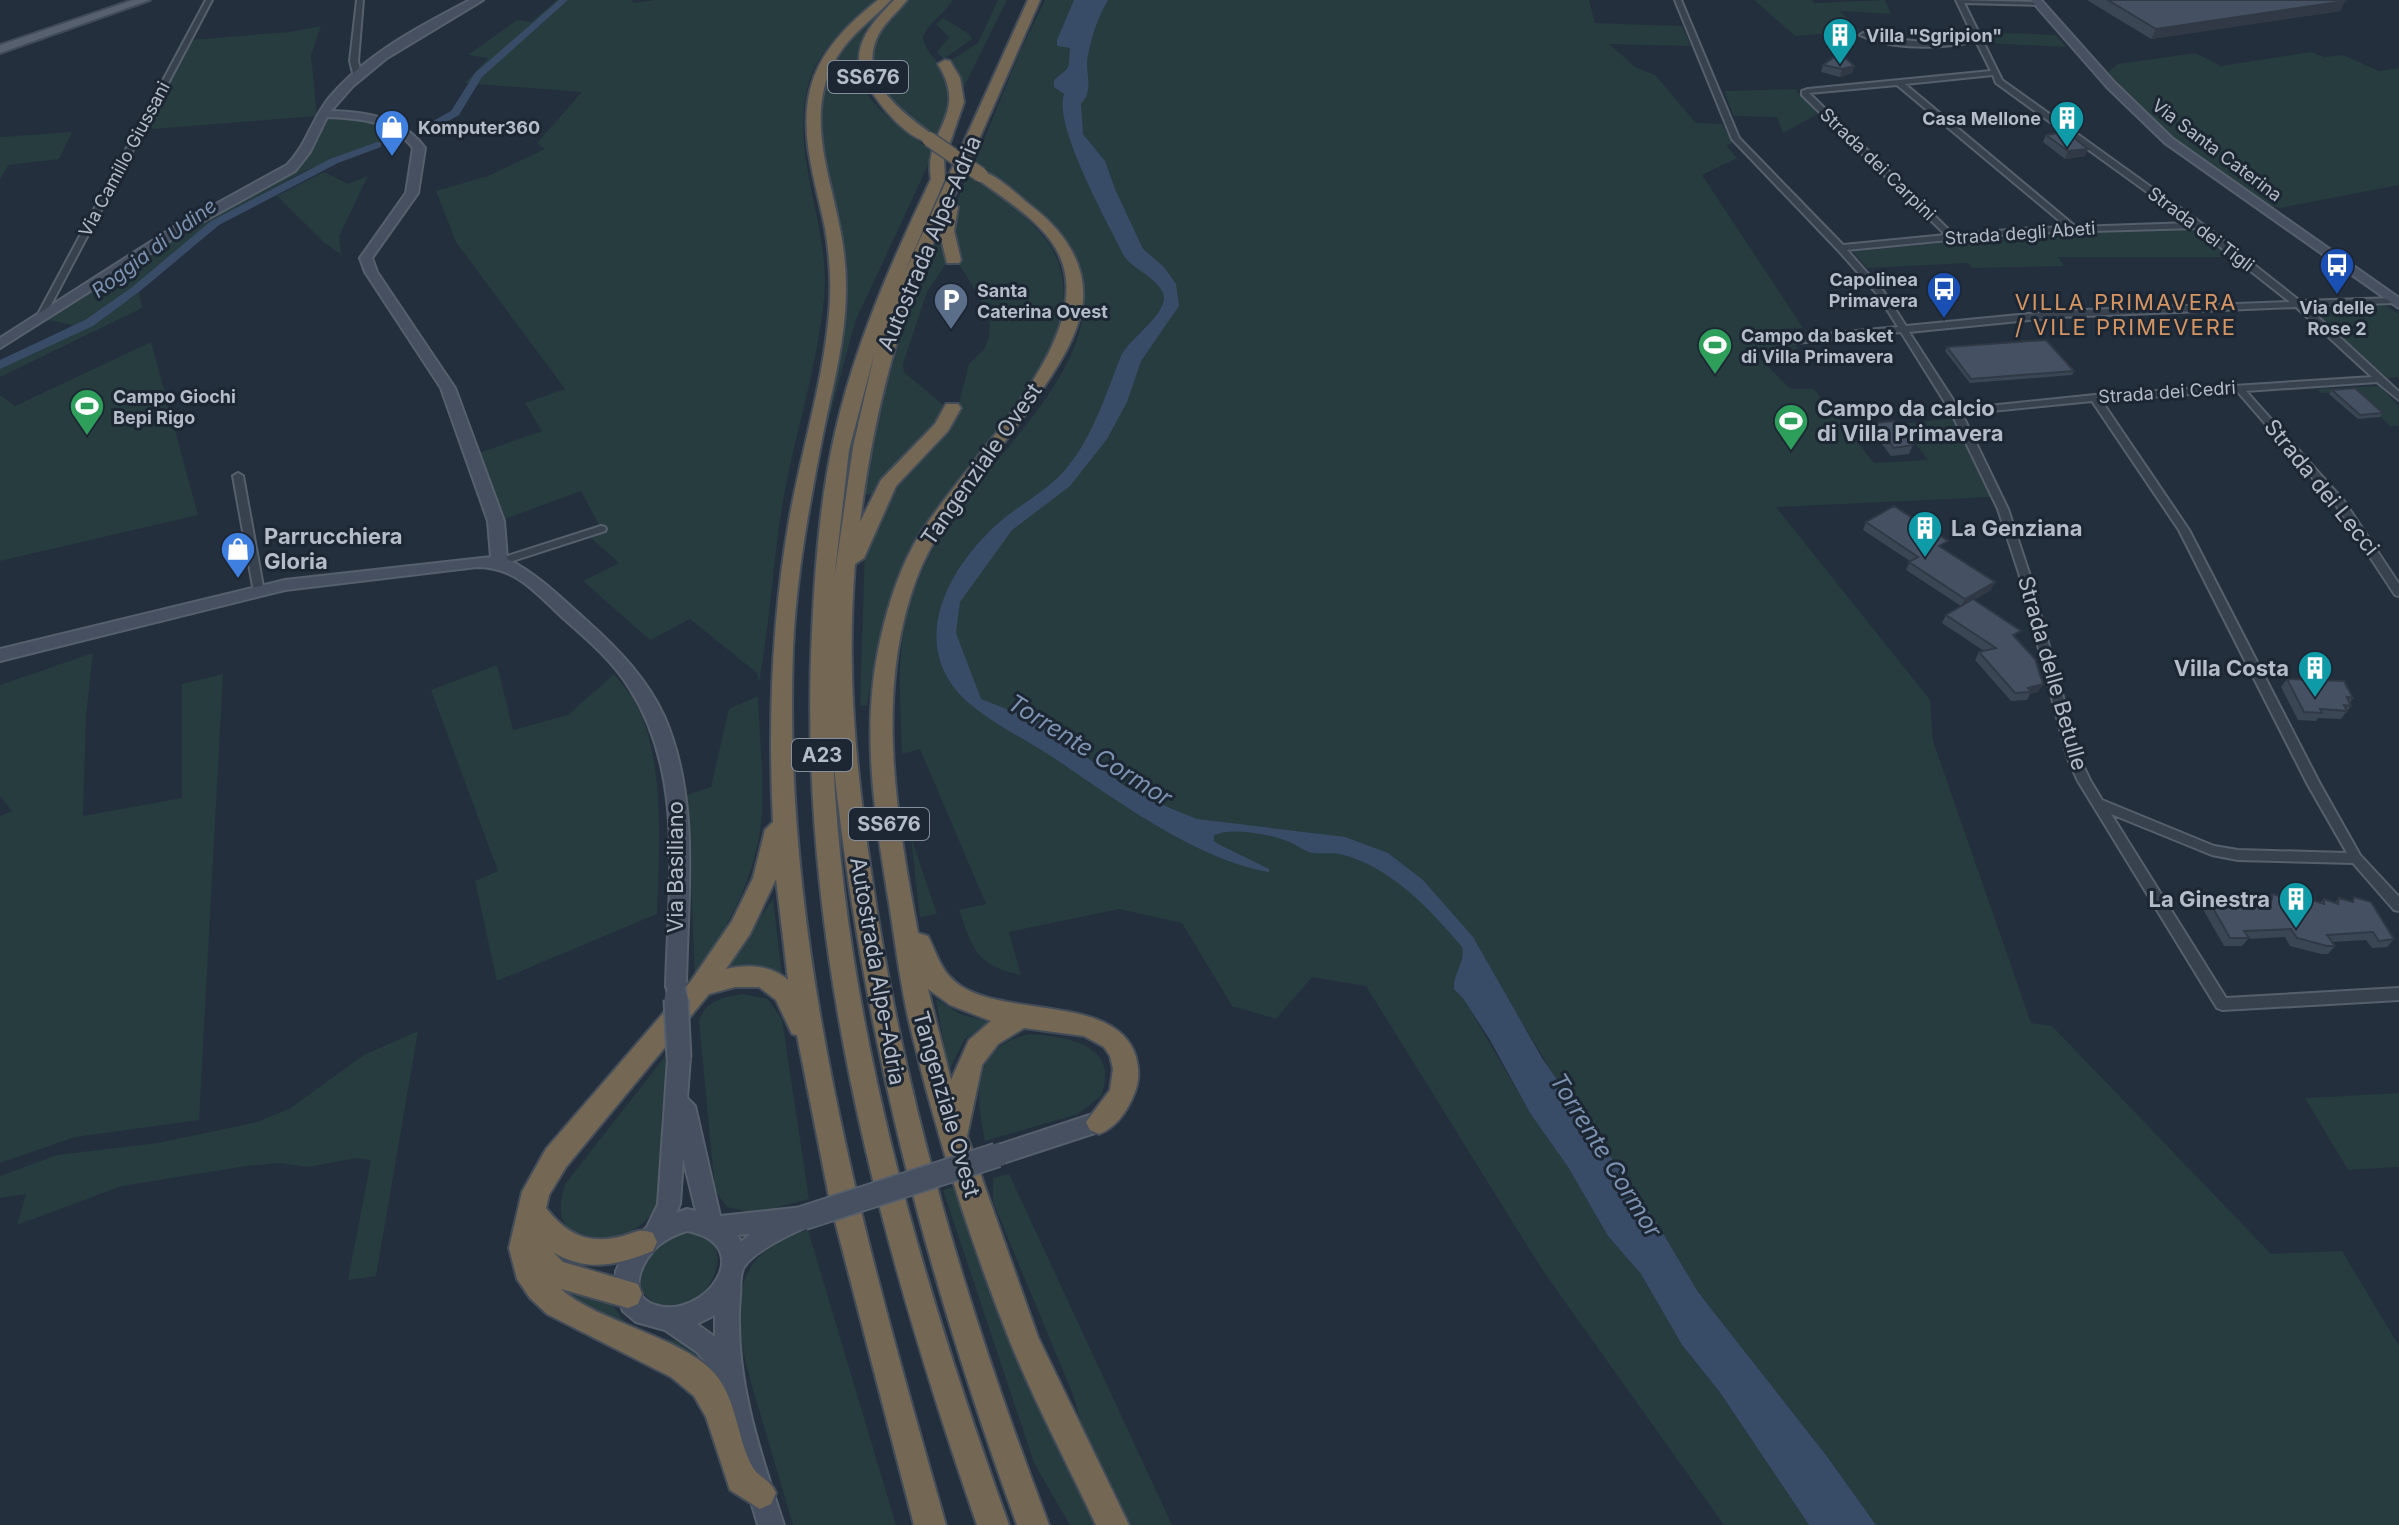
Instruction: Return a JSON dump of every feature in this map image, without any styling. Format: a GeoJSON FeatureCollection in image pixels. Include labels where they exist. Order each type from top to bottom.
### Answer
{"type":"FeatureCollection","features":[{"type":"Feature","properties":{"kind":"highway","name":"SS676"},"geometry":{"type":"LineString","coordinates":[[885,0],[860,21],[836,48],[823,69],[816,91],[816,149],[838,266],[837,313],[793,554],[783,647],[782,789],[790,896],[818,1081],[861,1277],[930,1525]]}},
{"type":"Feature","properties":{"kind":"highway","name":"Tangenziale Ovest"},"geometry":{"type":"LineString","coordinates":[[901,0],[872,35],[865,54],[866,73],[871,87],[886,105],[929,139],[1045,224],[1059,241],[1073,272],[1074,306],[1061,348],[1019,413],[944,513],[906,581],[888,652],[881,715],[883,766],[898,890],[922,1023],[954,1143],[1025,1342],[1113,1525]]}},
{"type":"Feature","properties":{"kind":"highway","name":"Autostrada Alpe-Adria"},"geometry":{"type":"LineString","coordinates":[[1020,0],[948,175],[880,363],[856,475],[843,581],[841,711],[862,897],[881,1005],[912,1143],[955,1307],[1033,1525]]}},
{"type":"Feature","properties":{"kind":"highway","name":"Autostrada Alpe-Adria"},"geometry":{"type":"LineString","coordinates":[[993,1525],[924,1325],[875,1128],[852,1020],[824,803],[819,709],[821,626],[829,524],[843,434],[883,298],[1034,0]]}},
{"type":"Feature","properties":{"kind":"highway"},"geometry":{"type":"LineString","coordinates":[[945,64],[956,84],[958,104],[937,160],[948,175],[962,184],[946,222],[953,260]]}},
{"type":"Feature","properties":{"kind":"highway"},"geometry":{"type":"LineString","coordinates":[[843,581],[865,526],[888,485],[909,459],[945,424],[952,408]]}},
{"type":"Feature","properties":{"kind":"highway"},"geometry":{"type":"LineString","coordinates":[[760,1493],[741,1479],[719,1412],[705,1385],[681,1367],[557,1304],[540,1288],[527,1269],[523,1248],[531,1210],[543,1177],[688,987],[741,927],[761,889],[772,859],[782,789]]}},
{"type":"Feature","properties":{"kind":"highway"},"geometry":{"type":"LineString","coordinates":[[898,890],[912,913],[929,972],[937,983],[975,1005],[1023,1017],[1083,1024],[1101,1031],[1118,1045],[1127,1075],[1122,1095],[1099,1122]]}},
{"type":"Feature","properties":{"kind":"highway"},"geometry":{"type":"LineString","coordinates":[[688,987],[741,975],[757,975],[781,986],[799,1019],[818,1081]]}},
{"type":"Feature","properties":{"kind":"highway"},"geometry":{"type":"LineString","coordinates":[[954,1143],[961,1089],[973,1053],[996,1030],[1023,1017]]}},
{"type":"Feature","properties":{"kind":"highway"},"geometry":{"type":"LineString","coordinates":[[531,1210],[557,1242],[573,1250],[594,1254],[620,1251],[650,1236]]}},
{"type":"Feature","properties":{"kind":"highway"},"geometry":{"type":"LineString","coordinates":[[531,1210],[532,1240],[542,1263],[554,1273],[628,1294]]}},
{"type":"Feature","properties":{"kind":"main road"},"geometry":{"type":"LineString","coordinates":[[0,49],[144,0]]}},
{"type":"Feature","properties":{"kind":"street","name":"Via Camillo Giussani"},"geometry":{"type":"LineString","coordinates":[[40,318],[209,0]]}},
{"type":"Feature","properties":{"kind":"street"},"geometry":{"type":"LineString","coordinates":[[358,77],[354,61],[360,0]]}},
{"type":"Feature","properties":{"kind":"street"},"geometry":{"type":"LineString","coordinates":[[0,344],[178,230],[291,168],[300,159],[332,102],[358,77],[408,40],[478,0]]}},
{"type":"Feature","properties":{"kind":"street","name":"Strada delle Betulle"},"geometry":{"type":"LineString","coordinates":[[1678,0],[1736,139],[1881,294],[1956,412],[2003,509],[2024,573],[2074,759],[2222,1004],[2399,994]]}},
{"type":"Feature","properties":{"kind":"street"},"geometry":{"type":"LineString","coordinates":[[1959,0],[2038,2]]}},
{"type":"Feature","properties":{"kind":"street","name":"Strada dei Tigli"},"geometry":{"type":"LineString","coordinates":[[1959,0],[1995,73],[2007,88],[2198,225],[2297,303],[2399,397]]}},
{"type":"Feature","properties":{"kind":"street","name":"Via Santa Caterina"},"geometry":{"type":"LineString","coordinates":[[2038,2],[2111,85],[2169,141],[2396,302]]}},
{"type":"Feature","properties":{"kind":"street"},"geometry":{"type":"LineString","coordinates":[[1863,35],[1906,43],[1940,44],[1977,39]]}},
{"type":"Feature","properties":{"kind":"street"},"geometry":{"type":"LineString","coordinates":[[1898,82],[1995,73]]}},
{"type":"Feature","properties":{"kind":"street"},"geometry":{"type":"LineString","coordinates":[[1898,82],[2073,228]]}},
{"type":"Feature","properties":{"kind":"street","name":"Strada dei Carpini"},"geometry":{"type":"LineString","coordinates":[[1898,82],[1805,93],[1952,237]]}},
{"type":"Feature","properties":{"kind":"street"},"geometry":{"type":"LineString","coordinates":[[324,114],[370,117],[387,122],[404,132],[419,148],[412,193],[366,258],[371,272],[448,388],[459,413],[496,521],[499,562]]}},
{"type":"Feature","properties":{"kind":"street","name":"Strada degli Abeti"},"geometry":{"type":"LineString","coordinates":[[1841,248],[2073,228],[2198,225]]}},
{"type":"Feature","properties":{"kind":"street"},"geometry":{"type":"LineString","coordinates":[[1796,340],[2060,314],[2297,303],[2396,302]]}},
{"type":"Feature","properties":{"kind":"street","name":"Strada dei Cedri"},"geometry":{"type":"LineString","coordinates":[[1956,412],[2095,398],[2379,379]]}},
{"type":"Feature","properties":{"kind":"street","name":"Strada dei Lecci"},"geometry":{"type":"LineString","coordinates":[[2238,387],[2340,503],[2399,592]]}},
{"type":"Feature","properties":{"kind":"street"},"geometry":{"type":"LineString","coordinates":[[2095,398],[2184,530],[2314,785],[2356,858],[2399,906]]}},
{"type":"Feature","properties":{"kind":"street"},"geometry":{"type":"LineString","coordinates":[[238,476],[259,592]]}},
{"type":"Feature","properties":{"kind":"street"},"geometry":{"type":"LineString","coordinates":[[0,655],[259,592],[330,579],[499,562],[601,529]]}},
{"type":"Feature","properties":{"kind":"street","name":"Via Basiliano"},"geometry":{"type":"LineString","coordinates":[[499,562],[526,575],[623,668],[651,708],[667,747],[678,821],[688,987],[669,1204],[650,1236]]}},
{"type":"Feature","properties":{"kind":"street"},"geometry":{"type":"LineString","coordinates":[[2099,804],[2212,850],[2238,855],[2356,858]]}},
{"type":"Feature","properties":{"kind":"street","name":"Via Basiliano"},"geometry":{"type":"LineString","coordinates":[[680,1068],[700,1187],[714,1225]]}},
{"type":"Feature","properties":{"kind":"street"},"geometry":{"type":"LineString","coordinates":[[670,1320],[707,1308],[717,1299],[733,1269],[771,1232],[797,1220],[1058,1138],[1099,1122]]}},
{"type":"Feature","properties":{"kind":"street"},"geometry":{"type":"LineString","coordinates":[[731,1374],[706,1344],[670,1320],[644,1313],[628,1294],[628,1267],[650,1236],[687,1220],[714,1225],[797,1220]]}},
{"type":"Feature","properties":{"kind":"street"},"geometry":{"type":"LineString","coordinates":[[714,1225],[730,1241],[733,1269],[726,1309],[731,1374],[760,1493],[771,1525]]}},
{"type":"Feature","properties":{"kind":"green space"},"geometry":{"type":"Polygon","coordinates":[[[557,0],[632,0],[633,3],[655,0],[876,0],[823,53],[806,95],[804,146],[822,248],[824,299],[783,501],[759,682],[757,673],[690,619],[650,640],[583,581],[619,563],[582,530],[599,525],[581,491],[502,520],[479,453],[542,431],[525,403],[565,389],[456,242],[436,191],[488,176],[545,149],[537,143],[582,92],[465,83],[488,58],[468,55],[517,20],[531,22],[557,0]]]}},
{"type":"Feature","properties":{"kind":"green space"},"geometry":{"type":"Polygon","coordinates":[[[896,0],[873,25],[861,48],[858,67],[862,85],[890,119],[934,152],[855,322],[820,453],[817,453],[840,324],[821,144],[820,105],[829,70],[839,54],[868,20],[896,0]]]}},
{"type":"Feature","properties":{"kind":"green space"},"geometry":{"type":"Polygon","coordinates":[[[906,0],[953,0],[923,38],[950,84],[950,103],[939,141],[888,103],[869,66],[879,32],[906,0]]]}},
{"type":"Feature","properties":{"kind":"green space"},"geometry":{"type":"Polygon","coordinates":[[[998,0],[1007,0],[962,91],[950,61],[978,43],[998,0]]]}},
{"type":"Feature","properties":{"kind":"green space"},"geometry":{"type":"Polygon","coordinates":[[[1045,0],[1589,0],[1595,23],[1682,26],[1691,46],[1609,44],[1635,67],[1655,75],[1696,123],[1722,124],[1733,143],[1726,145],[1737,158],[1702,175],[1803,328],[1784,329],[1798,349],[1757,356],[1791,389],[1814,389],[1874,463],[1928,460],[1900,424],[1954,418],[1991,497],[1776,507],[1930,700],[1933,741],[2031,1023],[2052,1026],[2271,1254],[2342,1251],[2399,1346],[2399,1525],[1876,1525],[1826,1455],[1698,1292],[1658,1225],[1566,1096],[1523,1024],[1470,1009],[1530,1113],[1568,1167],[1608,1236],[1641,1274],[1682,1345],[1719,1391],[1809,1525],[1724,1525],[1543,1271],[1366,986],[1312,977],[1276,1019],[1232,1006],[1182,923],[1119,909],[1009,932],[1021,975],[995,967],[979,954],[968,936],[959,910],[986,904],[920,749],[902,754],[900,660],[913,593],[943,531],[961,504],[1014,441],[1060,376],[1076,342],[1084,307],[1081,272],[1063,238],[1033,207],[974,164],[1019,54],[1045,0]]]}},
{"type":"Feature","properties":{"kind":"green space"},"geometry":{"type":"Polygon","coordinates":[[[1754,0],[1811,0],[1815,3],[1885,0],[1891,14],[1840,11],[1859,31],[1795,36],[1754,0]]]}},
{"type":"Feature","properties":{"kind":"green space"},"geometry":{"type":"Polygon","coordinates":[[[943,18],[972,39],[944,59],[937,52],[949,37],[936,24],[943,18]]]}},
{"type":"Feature","properties":{"kind":"green space"},"geometry":{"type":"Polygon","coordinates":[[[321,26],[311,55],[317,116],[154,129],[144,126],[191,40],[289,32],[321,26]]]}},
{"type":"Feature","properties":{"kind":"green space"},"geometry":{"type":"Polygon","coordinates":[[[1982,32],[2056,35],[2066,47],[1987,43],[1982,32]]]}},
{"type":"Feature","properties":{"kind":"green space"},"geometry":{"type":"Polygon","coordinates":[[[2311,52],[2324,57],[2343,55],[2379,71],[2399,68],[2399,185],[2280,208],[2270,206],[2153,123],[2108,72],[2118,64],[2195,53],[2221,66],[2311,52]]]}},
{"type":"Feature","properties":{"kind":"green space"},"geometry":{"type":"Polygon","coordinates":[[[1795,89],[1820,113],[1783,133],[1777,117],[1734,116],[1724,91],[1795,89]]]}},
{"type":"Feature","properties":{"kind":"green space"},"geometry":{"type":"Polygon","coordinates":[[[321,120],[372,122],[398,137],[305,171],[228,213],[201,230],[132,289],[76,326],[44,319],[153,249],[291,171],[321,120]]]}},
{"type":"Feature","properties":{"kind":"green space"},"geometry":{"type":"Polygon","coordinates":[[[72,132],[59,159],[8,165],[0,180],[0,137],[72,132]]]}},
{"type":"Feature","properties":{"kind":"green space"},"geometry":{"type":"Polygon","coordinates":[[[324,172],[348,184],[368,176],[339,236],[341,254],[326,244],[277,196],[324,172]]]}},
{"type":"Feature","properties":{"kind":"green space"},"geometry":{"type":"Polygon","coordinates":[[[967,175],[1020,213],[1047,241],[1062,275],[1062,311],[1051,347],[1032,384],[936,511],[911,557],[891,604],[867,705],[860,706],[865,547],[895,480],[956,415],[969,364],[984,349],[989,337],[990,321],[984,305],[956,259],[952,215],[967,175]]]}},
{"type":"Feature","properties":{"kind":"green space"},"geometry":{"type":"Polygon","coordinates":[[[2193,228],[2232,257],[2058,257],[2064,266],[1972,268],[1968,263],[1867,268],[1853,252],[2015,235],[2193,228]]]}},
{"type":"Feature","properties":{"kind":"green space"},"geometry":{"type":"Polygon","coordinates":[[[938,239],[947,262],[927,292],[903,364],[904,372],[942,404],[943,414],[936,426],[906,452],[874,495],[865,494],[893,364],[913,301],[938,239]]]}},
{"type":"Feature","properties":{"kind":"green space"},"geometry":{"type":"Polygon","coordinates":[[[139,293],[142,308],[0,377],[0,367],[92,324],[139,293]]]}},
{"type":"Feature","properties":{"kind":"green space"},"geometry":{"type":"Polygon","coordinates":[[[2382,303],[2399,314],[2399,377],[2387,378],[2307,306],[2382,303]]]}},
{"type":"Feature","properties":{"kind":"green space","name":"Campo Giochi Bepi Rigo"},"geometry":{"type":"Polygon","coordinates":[[[151,342],[198,515],[0,561],[0,395],[15,406],[151,342]]]}},
{"type":"Feature","properties":{"kind":"green space"},"geometry":{"type":"Polygon","coordinates":[[[2379,386],[2399,406],[2399,426],[2390,426],[2373,409],[2374,405],[2355,392],[2321,393],[2318,389],[2379,386]]]}},
{"type":"Feature","properties":{"kind":"green space"},"geometry":{"type":"Polygon","coordinates":[[[93,653],[86,716],[83,816],[182,798],[182,684],[223,674],[199,1120],[75,1137],[0,1163],[0,816],[12,811],[0,796],[0,685],[93,653]]]}},
{"type":"Feature","properties":{"kind":"green space"},"geometry":{"type":"Polygon","coordinates":[[[497,665],[513,730],[568,715],[614,674],[634,700],[646,727],[656,779],[659,835],[657,914],[497,981],[475,881],[498,871],[431,690],[497,665]]]}},
{"type":"Feature","properties":{"kind":"green space"},"geometry":{"type":"Polygon","coordinates":[[[758,696],[762,769],[759,836],[748,879],[730,919],[695,977],[687,795],[711,787],[729,709],[758,696]]]}},
{"type":"Feature","properties":{"kind":"green space"},"geometry":{"type":"Polygon","coordinates":[[[911,837],[937,914],[920,917],[911,837]]]}},
{"type":"Feature","properties":{"kind":"green space"},"geometry":{"type":"Polygon","coordinates":[[[773,899],[782,975],[769,970],[722,972],[773,899]]]}},
{"type":"Feature","properties":{"kind":"green space"},"geometry":{"type":"Polygon","coordinates":[[[743,994],[768,999],[782,1020],[809,1199],[754,1213],[727,1207],[715,1190],[699,1021],[710,1004],[743,994]]]}},
{"type":"Feature","properties":{"kind":"green space"},"geometry":{"type":"Polygon","coordinates":[[[936,999],[960,1014],[989,1022],[964,1040],[949,1071],[936,999]]]}},
{"type":"Feature","properties":{"kind":"green space"},"geometry":{"type":"Polygon","coordinates":[[[418,1031],[376,1276],[348,1280],[371,1160],[356,1158],[309,1167],[279,1163],[246,1166],[122,1186],[17,1225],[26,1194],[0,1198],[0,1176],[57,1155],[158,1143],[257,1122],[289,1109],[364,1055],[418,1031]]]}},
{"type":"Feature","properties":{"kind":"green space"},"geometry":{"type":"Polygon","coordinates":[[[1030,1034],[1075,1041],[1088,1047],[1104,1065],[1101,1096],[1078,1114],[985,1141],[979,1090],[987,1061],[997,1049],[1011,1040],[1030,1034]]]}},
{"type":"Feature","properties":{"kind":"green space"},"geometry":{"type":"Polygon","coordinates":[[[670,1050],[661,1133],[664,1183],[659,1202],[647,1219],[631,1231],[612,1238],[593,1240],[577,1235],[565,1225],[561,1207],[566,1183],[670,1050]]]}},
{"type":"Feature","properties":{"kind":"green space"},"geometry":{"type":"Polygon","coordinates":[[[2399,1093],[2399,1167],[2348,1170],[2305,1098],[2399,1093]]]}},
{"type":"Feature","properties":{"kind":"green space"},"geometry":{"type":"Polygon","coordinates":[[[1009,1174],[1172,1525],[1121,1525],[1095,1474],[1074,1397],[993,1202],[993,1178],[1009,1174]]]}},
{"type":"Feature","properties":{"kind":"green space"},"geometry":{"type":"Polygon","coordinates":[[[953,1187],[1037,1401],[1097,1525],[1070,1525],[1034,1463],[943,1190],[953,1187]]]}},
{"type":"Feature","properties":{"kind":"green space"},"geometry":{"type":"Polygon","coordinates":[[[808,1230],[896,1525],[793,1525],[745,1358],[739,1305],[744,1281],[756,1260],[777,1243],[808,1230]]]}},
{"type":"Feature","properties":{"kind":"green space"},"geometry":{"type":"Polygon","coordinates":[[[679,1234],[703,1236],[715,1247],[717,1264],[711,1281],[699,1297],[682,1307],[663,1307],[644,1294],[640,1274],[647,1257],[661,1243],[679,1234]]]}},
{"type":"Feature","properties":{"kind":"green space"},"geometry":{"type":"Polygon","coordinates":[[[549,1282],[602,1297],[638,1332],[687,1344],[695,1349],[706,1371],[572,1302],[549,1282]]]}},
{"type":"Feature","properties":{"kind":"water","name":"Torrente Cormor"},"geometry":{"type":"Polygon","coordinates":[[[1074,0],[1108,0],[1088,55],[1088,87],[1081,104],[1083,134],[1105,161],[1143,249],[1164,267],[1176,284],[1179,306],[1141,361],[1127,402],[1107,439],[1070,486],[1012,530],[960,602],[956,633],[981,699],[1040,722],[1126,787],[1172,809],[1197,819],[1345,837],[1388,853],[1423,880],[1473,937],[1542,1058],[1658,1225],[1698,1292],[1826,1455],[1876,1525],[1809,1525],[1719,1391],[1682,1345],[1641,1274],[1608,1236],[1568,1167],[1530,1113],[1490,1040],[1454,989],[1462,947],[1423,904],[1376,868],[1340,854],[1309,852],[1290,842],[1250,832],[1214,835],[1214,841],[1218,844],[1269,869],[1269,872],[1214,855],[1186,842],[991,719],[970,704],[951,683],[940,660],[936,637],[939,613],[947,590],[960,567],[994,527],[1049,486],[1075,457],[1098,416],[1121,356],[1155,317],[1164,301],[1160,287],[1124,256],[1095,199],[1066,128],[1064,94],[1054,87],[1054,80],[1069,64],[1070,48],[1057,46],[1057,40],[1074,0]]]}},
{"type":"Feature","properties":{"kind":"building"},"geometry":{"type":"Polygon","coordinates":[[[2108,0],[2344,0],[2345,1],[2156,29],[2108,0]]]}},
{"type":"Feature","properties":{"kind":"building"},"geometry":{"type":"Polygon","coordinates":[[[1840,53],[1854,66],[1842,69],[1823,65],[1840,53]]]}},
{"type":"Feature","properties":{"kind":"building"},"geometry":{"type":"Polygon","coordinates":[[[2067,132],[2088,149],[2068,151],[2046,135],[2067,132]]]}},
{"type":"Feature","properties":{"kind":"building"},"geometry":{"type":"Polygon","coordinates":[[[2046,340],[2074,371],[1971,379],[1947,347],[2046,340]]]}},
{"type":"Feature","properties":{"kind":"building"},"geometry":{"type":"Polygon","coordinates":[[[2355,388],[2383,413],[2360,415],[2332,390],[2355,388]]]}},
{"type":"Feature","properties":{"kind":"building"},"geometry":{"type":"Polygon","coordinates":[[[1894,421],[1913,445],[1894,448],[1875,423],[1894,421]]]}},
{"type":"Feature","properties":{"kind":"building","name":"La Genziana"},"geometry":{"type":"Polygon","coordinates":[[[1894,506],[1948,541],[1939,546],[1995,582],[1965,599],[1909,562],[1918,557],[1866,522],[1894,506]]]}},
{"type":"Feature","properties":{"kind":"building"},"geometry":{"type":"Polygon","coordinates":[[[1973,599],[2021,631],[2013,635],[2035,659],[2043,684],[2028,688],[2031,692],[2015,693],[1979,652],[1996,648],[1946,615],[1973,599]]]}},
{"type":"Feature","properties":{"kind":"building"},"geometry":{"type":"Polygon","coordinates":[[[2287,679],[2344,681],[2353,698],[2347,697],[2351,706],[2344,705],[2347,711],[2320,709],[2322,713],[2304,712],[2287,679]]]}},
{"type":"Feature","properties":{"kind":"building","name":"La Ginestra"},"geometry":{"type":"Polygon","coordinates":[[[2257,894],[2272,899],[2272,894],[2307,904],[2308,899],[2324,904],[2324,899],[2338,904],[2339,898],[2353,902],[2354,897],[2371,902],[2394,939],[2379,941],[2373,932],[2327,935],[2335,946],[2327,946],[2297,938],[2291,929],[2244,931],[2249,938],[2230,938],[2206,896],[2226,901],[2227,896],[2257,900],[2257,894]]]}},
{"type":"Feature","properties":{"kind":"waterway","name":"Roggia di Udine"},"geometry":{"type":"LineString","coordinates":[[425,130],[455,113],[478,75],[564,0]]}},
{"type":"Feature","properties":{"kind":"waterway","name":"Roggia di Udine"},"geometry":{"type":"LineString","coordinates":[[0,365],[89,323],[135,290],[215,223],[334,161],[377,145]]}},
{"type":"Feature","properties":{"kind":"place","name":"Villa \"Sgripion\""},"geometry":{"type":"Point","coordinates":[1840,66]}},
{"type":"Feature","properties":{"kind":"place","name":"Casa Mellone"},"geometry":{"type":"Point","coordinates":[2067,149]}},
{"type":"Feature","properties":{"kind":"place","name":"Komputer360"},"geometry":{"type":"Point","coordinates":[392,158]}},
{"type":"Feature","properties":{"kind":"place","name":"Via delle Rose 2"},"geometry":{"type":"Point","coordinates":[2337,296]}},
{"type":"Feature","properties":{"kind":"place","name":"Capolinea Primavera"},"geometry":{"type":"Point","coordinates":[1944,320]}},
{"type":"Feature","properties":{"kind":"place","name":"Santa Caterina Ovest"},"geometry":{"type":"Point","coordinates":[951,331]}},
{"type":"Feature","properties":{"kind":"place","name":"Campo da basket di Villa Primavera"},"geometry":{"type":"Point","coordinates":[1715,376]}},
{"type":"Feature","properties":{"kind":"place","name":"Campo Giochi Bepi Rigo"},"geometry":{"type":"Point","coordinates":[87,437]}},
{"type":"Feature","properties":{"kind":"place","name":"Campo da calcio di Villa Primavera"},"geometry":{"type":"Point","coordinates":[1791,452]}},
{"type":"Feature","properties":{"kind":"place","name":"La Genziana"},"geometry":{"type":"Point","coordinates":[1925,559]}},
{"type":"Feature","properties":{"kind":"place","name":"Parrucchiera Gloria"},"geometry":{"type":"Point","coordinates":[238,580]}},
{"type":"Feature","properties":{"kind":"place","name":"Villa Costa"},"geometry":{"type":"Point","coordinates":[2315,699]}},
{"type":"Feature","properties":{"kind":"place","name":"La Ginestra"},"geometry":{"type":"Point","coordinates":[2296,930]}},
{"type":"Feature","properties":{"kind":"district","name":"VILLA PRIMAVERA / VILE PRIMEVERE"},"geometry":{"type":"Point","coordinates":[2126,314]}}]}
